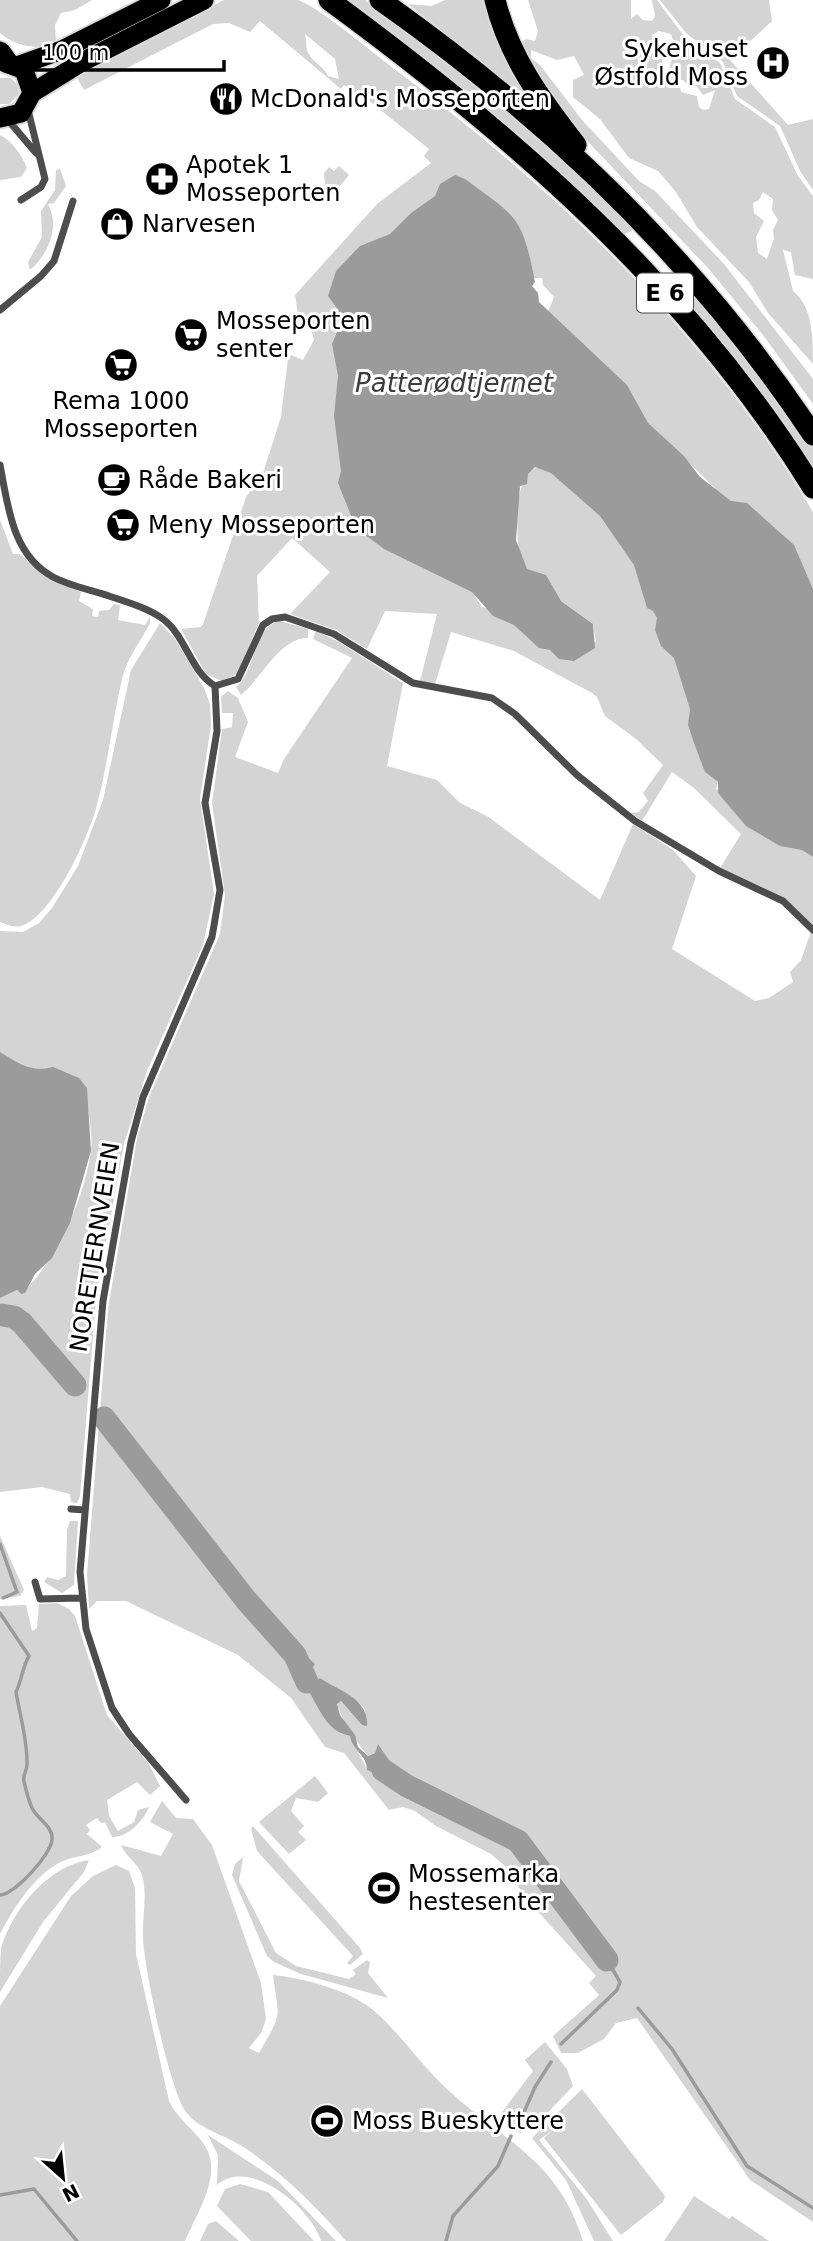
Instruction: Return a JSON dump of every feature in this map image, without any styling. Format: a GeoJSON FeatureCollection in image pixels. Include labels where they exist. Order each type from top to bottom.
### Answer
{"type":"FeatureCollection","features":[{"type":"Feature","properties":{"kind":"highway"},"geometry":{"type":"LineString","coordinates":[[6,61],[62,50],[161,0]]}},
{"type":"Feature","properties":{"kind":"highway"},"geometry":{"type":"LineString","coordinates":[[3,118],[75,66],[204,0]]}},
{"type":"Feature","properties":{"kind":"highway","name":"E 6"},"geometry":{"type":"LineString","coordinates":[[329,0],[480,115],[612,236],[723,361],[813,488]]}},
{"type":"Feature","properties":{"kind":"highway","name":"E 6"},"geometry":{"type":"LineString","coordinates":[[380,0],[512,102],[611,192],[727,316],[813,435]]}},
{"type":"Feature","properties":{"kind":"highway","name":"E 6"},"geometry":{"type":"LineString","coordinates":[[495,0],[502,30],[523,71],[611,192]]}},
{"type":"Feature","properties":{"kind":"highway"},"geometry":{"type":"LineString","coordinates":[[6,61],[29,77],[30,100]]}},
{"type":"Feature","properties":{"kind":"street"},"geometry":{"type":"LineString","coordinates":[[21,200],[41,187],[45,179],[30,100]]}},
{"type":"Feature","properties":{"kind":"street"},"geometry":{"type":"LineString","coordinates":[[3,118],[39,156]]}},
{"type":"Feature","properties":{"kind":"street"},"geometry":{"type":"LineString","coordinates":[[1,308],[41,276],[54,261],[74,201]]}},
{"type":"Feature","properties":{"kind":"street"},"geometry":{"type":"LineString","coordinates":[[0,465],[11,524],[19,542],[37,565],[53,577],[136,606],[165,621],[204,679],[215,686],[238,680],[262,625],[272,619],[285,617],[334,635],[413,683],[492,698],[516,714],[578,775],[635,821],[719,872],[783,901],[813,930]]}},
{"type":"Feature","properties":{"kind":"street","name":"NORETJERNVEIEN"},"geometry":{"type":"LineString","coordinates":[[186,1800],[117,1719],[86,1629],[80,1598],[84,1510],[101,1312],[131,1142],[143,1097],[212,937],[217,914],[220,890],[205,803],[217,731],[215,686]]}},
{"type":"Feature","properties":{"kind":"street"},"geometry":{"type":"LineString","coordinates":[[71,1509],[84,1510]]}},
{"type":"Feature","properties":{"kind":"street"},"geometry":{"type":"LineString","coordinates":[[35,1582],[40,1598],[80,1598]]}},
{"type":"Feature","properties":{"kind":"shaded area"},"geometry":{"type":"Polygon","coordinates":[[[0,0],[92,0],[75,10],[61,13],[55,25],[56,43],[34,47],[20,44],[0,33],[0,0]]]}},
{"type":"Feature","properties":{"kind":"shaded area"},"geometry":{"type":"Polygon","coordinates":[[[224,0],[298,0],[319,11],[346,31],[515,166],[571,216],[676,324],[770,445],[813,512],[813,659],[713,486],[555,334],[548,312],[554,297],[543,285],[542,278],[534,278],[474,594],[482,607],[596,642],[593,624],[561,601],[522,585],[518,502],[528,474],[538,467],[609,491],[657,618],[693,644],[705,772],[718,782],[716,789],[813,845],[813,926],[783,897],[720,868],[741,834],[694,788],[672,772],[642,821],[631,813],[639,812],[648,801],[643,793],[663,765],[636,739],[605,716],[597,697],[592,693],[514,651],[451,632],[435,684],[420,681],[437,614],[385,611],[367,649],[336,630],[290,614],[330,572],[292,538],[257,576],[259,623],[237,674],[222,681],[206,674],[181,629],[201,627],[203,624],[246,497],[263,473],[281,417],[288,358],[291,355],[303,360],[314,340],[309,320],[304,316],[299,321],[295,295],[377,204],[431,163],[424,156],[429,149],[362,95],[359,97],[344,85],[341,89],[260,21],[250,32],[229,23],[213,24],[84,90],[76,76],[224,0]],[[305,34],[307,50],[311,57],[328,76],[339,79],[335,59],[305,34]]]}},
{"type":"Feature","properties":{"kind":"shaded area"},"geometry":{"type":"Polygon","coordinates":[[[343,0],[365,0],[447,61],[537,134],[634,227],[632,231],[624,234],[497,118],[343,0]]]}},
{"type":"Feature","properties":{"kind":"shaded area"},"geometry":{"type":"Polygon","coordinates":[[[445,0],[485,0],[537,107],[408,4],[431,6],[445,0]]]}},
{"type":"Feature","properties":{"kind":"shaded area"},"geometry":{"type":"Polygon","coordinates":[[[528,0],[631,0],[631,19],[637,14],[643,20],[652,21],[655,16],[652,0],[657,0],[684,36],[720,63],[735,99],[775,127],[798,176],[813,196],[813,279],[795,275],[791,252],[783,250],[793,291],[800,297],[808,314],[813,364],[768,313],[749,282],[697,227],[676,192],[658,171],[629,158],[600,119],[573,97],[573,80],[584,75],[574,56],[557,60],[531,50],[531,58],[540,65],[582,120],[639,181],[655,191],[724,264],[813,379],[813,404],[763,335],[708,268],[575,128],[516,46],[526,39],[535,41],[538,31],[528,0]],[[659,31],[652,35],[655,51],[664,53],[662,65],[667,77],[675,48],[671,34],[659,31]],[[678,80],[681,92],[697,96],[699,107],[703,110],[709,109],[715,90],[703,95],[693,81],[688,85],[683,80],[678,80]],[[763,192],[759,200],[753,203],[754,213],[764,221],[756,237],[758,253],[767,259],[778,220],[772,210],[773,199],[763,192]]]}},
{"type":"Feature","properties":{"kind":"shaded area"},"geometry":{"type":"Polygon","coordinates":[[[660,0],[769,0],[772,21],[730,60],[788,125],[813,119],[813,190],[800,171],[780,126],[737,96],[723,62],[686,33],[660,0]]]}},
{"type":"Feature","properties":{"kind":"shaded area"},"geometry":{"type":"Polygon","coordinates":[[[0,78],[11,78],[18,85],[19,94],[9,104],[0,104],[0,78]]]}},
{"type":"Feature","properties":{"kind":"shaded area"},"geometry":{"type":"Polygon","coordinates":[[[0,135],[12,145],[25,163],[27,168],[21,177],[0,180],[0,135]]]}},
{"type":"Feature","properties":{"kind":"shaded area"},"geometry":{"type":"Polygon","coordinates":[[[339,166],[349,175],[330,198],[326,195],[324,173],[329,167],[334,171],[339,166]]]}},
{"type":"Feature","properties":{"kind":"shaded area"},"geometry":{"type":"Polygon","coordinates":[[[60,169],[66,186],[54,203],[48,204],[53,221],[51,239],[43,256],[30,270],[28,262],[42,237],[41,211],[55,190],[56,170],[60,169]]]}},
{"type":"Feature","properties":{"kind":"shaded area"},"geometry":{"type":"Polygon","coordinates":[[[691,295],[695,295],[787,409],[813,447],[813,471],[736,362],[690,306],[691,295]]]}},
{"type":"Feature","properties":{"kind":"shaded area"},"geometry":{"type":"Polygon","coordinates":[[[0,520],[13,554],[20,554],[44,576],[81,592],[79,601],[93,609],[92,616],[98,617],[99,611],[109,610],[114,604],[120,605],[118,620],[145,625],[150,617],[150,623],[123,675],[99,795],[84,841],[56,894],[33,920],[21,926],[0,922],[0,520]]]}},
{"type":"Feature","properties":{"kind":"shaded area"},"geometry":{"type":"Polygon","coordinates":[[[280,621],[308,629],[308,638],[289,644],[280,651],[241,695],[236,687],[248,670],[259,640],[271,625],[280,621]]]}},
{"type":"Feature","properties":{"kind":"shaded area"},"geometry":{"type":"Polygon","coordinates":[[[160,623],[175,639],[204,688],[210,704],[211,725],[200,799],[214,894],[203,945],[147,1071],[124,1144],[96,1298],[80,1496],[77,1503],[71,1502],[70,1494],[42,1487],[0,1492],[0,1298],[17,1290],[21,1294],[34,1281],[57,1248],[82,1189],[92,1139],[88,1106],[0,1088],[0,931],[23,932],[39,923],[52,908],[78,866],[103,800],[131,670],[160,623]]]}},
{"type":"Feature","properties":{"kind":"shaded area"},"geometry":{"type":"Polygon","coordinates":[[[316,631],[339,642],[403,683],[387,766],[437,780],[460,803],[487,816],[600,900],[633,824],[673,850],[696,876],[672,949],[755,1001],[769,998],[793,982],[790,972],[801,960],[811,932],[813,935],[813,2222],[750,2180],[637,2018],[616,2023],[604,2039],[578,2053],[561,2053],[553,2036],[599,1995],[589,1983],[596,1976],[525,1897],[505,1866],[491,1854],[436,1826],[415,1811],[403,1807],[389,1810],[344,1753],[325,1747],[291,1698],[238,1655],[126,1601],[97,1601],[89,1609],[87,1575],[108,1309],[137,1138],[149,1097],[220,934],[225,895],[212,803],[222,729],[232,727],[233,713],[222,713],[221,697],[228,691],[238,698],[248,722],[235,757],[278,773],[284,759],[352,658],[313,639],[316,631]],[[315,1664],[303,1682],[334,1729],[350,1736],[368,1771],[407,1786],[378,1744],[375,1753],[368,1756],[345,1722],[337,1703],[341,1701],[362,1725],[365,1709],[320,1678],[310,1681],[309,1675],[315,1664]]]}},
{"type":"Feature","properties":{"kind":"shaded area"},"geometry":{"type":"Polygon","coordinates":[[[70,1521],[78,1521],[74,1585],[62,1593],[44,1582],[47,1577],[58,1580],[66,1576],[67,1530],[70,1521]]]}},
{"type":"Feature","properties":{"kind":"shaded area"},"geometry":{"type":"Polygon","coordinates":[[[0,1536],[24,1590],[20,1596],[0,1599],[0,1536]]]}},
{"type":"Feature","properties":{"kind":"shaded area"},"geometry":{"type":"Polygon","coordinates":[[[57,1603],[69,1609],[75,1616],[107,1715],[149,1764],[160,1786],[150,1795],[137,1782],[107,1800],[109,1816],[118,1831],[134,1822],[138,1810],[149,1807],[135,1827],[118,1836],[112,1837],[105,1822],[101,1823],[97,1818],[86,1825],[90,1830],[87,1834],[102,1847],[92,1853],[61,1862],[42,1875],[18,1904],[0,1934],[0,1606],[26,1605],[32,1631],[37,1628],[39,1604],[57,1603]]]}},
{"type":"Feature","properties":{"kind":"shaded area"},"geometry":{"type":"Polygon","coordinates":[[[315,1776],[328,1793],[318,1802],[296,1798],[291,1811],[304,1826],[298,1832],[306,1840],[289,1854],[259,1822],[315,1776]]]}},
{"type":"Feature","properties":{"kind":"shaded area"},"geometry":{"type":"Polygon","coordinates":[[[162,1801],[176,1818],[193,1819],[212,1845],[261,1983],[266,2019],[261,2033],[249,2048],[259,2053],[276,2022],[278,2009],[273,1975],[325,1986],[363,2003],[392,2029],[447,2089],[544,2171],[572,2213],[583,2241],[346,2241],[311,2203],[273,2169],[245,2148],[206,2128],[186,2112],[166,2056],[144,1953],[143,1879],[121,1845],[161,1856],[173,1834],[150,1822],[162,1801]]]}},
{"type":"Feature","properties":{"kind":"shaded area"},"geometry":{"type":"Polygon","coordinates":[[[253,1826],[360,1948],[363,1954],[350,1965],[347,1963],[353,1956],[257,1851],[251,1829],[253,1826]]]}},
{"type":"Feature","properties":{"kind":"shaded area"},"geometry":{"type":"Polygon","coordinates":[[[243,1857],[239,1881],[276,1953],[296,1966],[349,1979],[356,1974],[353,1970],[367,1960],[370,1962],[368,1973],[388,1998],[301,1974],[267,1956],[232,1875],[235,1864],[243,1857]]]}},
{"type":"Feature","properties":{"kind":"shaded area"},"geometry":{"type":"Polygon","coordinates":[[[89,1860],[84,1872],[43,1922],[0,1992],[1,1948],[23,1905],[46,1880],[74,1864],[89,1860]]]}},
{"type":"Feature","properties":{"kind":"shaded area"},"geometry":{"type":"Polygon","coordinates":[[[116,1865],[129,1871],[135,1888],[136,1954],[169,2101],[209,2154],[211,2167],[207,2192],[185,2241],[0,2241],[0,2006],[71,1896],[93,1876],[116,1865]]]}},
{"type":"Feature","properties":{"kind":"shaded area"},"geometry":{"type":"Polygon","coordinates":[[[545,2042],[567,2069],[573,2086],[534,2127],[520,2133],[500,2115],[533,2071],[525,2060],[545,2042]]]}},
{"type":"Feature","properties":{"kind":"shaded area"},"geometry":{"type":"Polygon","coordinates":[[[582,2089],[665,2196],[663,2202],[621,2235],[544,2138],[553,2130],[539,2140],[586,2198],[613,2241],[594,2241],[566,2180],[532,2138],[582,2089]]]}},
{"type":"Feature","properties":{"kind":"shaded area"},"geometry":{"type":"Polygon","coordinates":[[[208,2135],[278,2181],[336,2241],[321,2241],[306,2215],[293,2202],[262,2182],[246,2177],[231,2178],[217,2185],[218,2155],[208,2135]]]}},
{"type":"Feature","properties":{"kind":"shaded area"},"geometry":{"type":"Polygon","coordinates":[[[240,2184],[268,2192],[314,2241],[251,2241],[217,2206],[225,2189],[240,2184]]]}},
{"type":"Feature","properties":{"kind":"shaded area"},"geometry":{"type":"Polygon","coordinates":[[[694,2196],[729,2219],[732,2216],[769,2241],[664,2241],[694,2196]]]}},
{"type":"Feature","properties":{"kind":"shaded area"},"geometry":{"type":"Polygon","coordinates":[[[216,2221],[239,2241],[200,2241],[208,2224],[216,2221]]]}},
{"type":"Feature","properties":{"kind":"water","name":"Patterødtjernet"},"geometry":{"type":"Polygon","coordinates":[[[455,175],[465,179],[496,202],[515,220],[526,244],[535,282],[532,286],[538,293],[539,302],[627,385],[648,423],[684,456],[700,477],[731,501],[747,503],[794,545],[813,589],[813,857],[802,850],[780,846],[746,826],[718,793],[718,782],[705,772],[688,725],[690,709],[674,658],[661,646],[655,630],[657,618],[653,611],[647,608],[634,565],[600,516],[551,473],[535,467],[528,474],[527,484],[520,486],[516,540],[527,569],[546,575],[561,601],[593,624],[595,648],[574,661],[559,659],[550,650],[539,648],[514,625],[493,616],[472,592],[384,549],[356,528],[338,483],[341,471],[334,416],[338,376],[332,344],[340,325],[339,311],[328,296],[336,271],[360,246],[390,234],[411,213],[435,196],[440,184],[455,175]]]}},
{"type":"Feature","properties":{"kind":"water"},"geometry":{"type":"Polygon","coordinates":[[[0,1052],[26,1066],[38,1069],[53,1067],[79,1078],[87,1088],[91,1151],[70,1223],[52,1258],[35,1274],[25,1293],[21,1294],[17,1290],[0,1298],[0,1052]]]}},
{"type":"Feature","properties":{"kind":"water"},"geometry":{"type":"Polygon","coordinates":[[[298,1654],[304,1654],[315,1664],[309,1674],[310,1682],[320,1678],[358,1702],[366,1716],[367,1726],[362,1725],[341,1701],[337,1704],[340,1715],[355,1735],[358,1747],[368,1756],[375,1753],[378,1744],[407,1786],[404,1788],[367,1770],[365,1760],[350,1736],[341,1733],[327,1722],[290,1667],[289,1660],[298,1654]]]}},
{"type":"Feature","properties":{"kind":"waterway"},"geometry":{"type":"LineString","coordinates":[[2,1315],[14,1317],[22,1323],[75,1385]]}},
{"type":"Feature","properties":{"kind":"waterway"},"geometry":{"type":"LineString","coordinates":[[104,1418],[246,1600],[295,1655],[307,1682]]}},
{"type":"Feature","properties":{"kind":"waterway"},"geometry":{"type":"LineString","coordinates":[[0,1544],[17,1592],[3,1598]]}},
{"type":"Feature","properties":{"kind":"waterway"},"geometry":{"type":"LineString","coordinates":[[0,1613],[29,1656],[16,1692],[27,1753],[24,1779],[32,1808],[50,1830],[52,1839],[46,1854],[31,1873],[14,1888],[0,1895]]}},
{"type":"Feature","properties":{"kind":"waterway"},"geometry":{"type":"LineString","coordinates":[[383,1770],[407,1786],[518,1841],[607,1960]]}},
{"type":"Feature","properties":{"kind":"waterway"},"geometry":{"type":"LineString","coordinates":[[561,2044],[617,1990],[620,1982],[607,1960]]}},
{"type":"Feature","properties":{"kind":"waterway"},"geometry":{"type":"LineString","coordinates":[[638,2008],[672,2049],[747,2166],[813,2208]]}},
{"type":"Feature","properties":{"kind":"waterway"},"geometry":{"type":"LineString","coordinates":[[518,2126],[535,2087],[551,2062]]}},
{"type":"Feature","properties":{"kind":"waterway"},"geometry":{"type":"LineString","coordinates":[[446,2241],[453,2216],[498,2166],[511,2136]]}},
{"type":"Feature","properties":{"kind":"waterway"},"geometry":{"type":"LineString","coordinates":[[0,2195],[34,2189],[77,2241]]}},
{"type":"Feature","properties":{"kind":"place","name":"Sykehuset Østfold Moss"},"geometry":{"type":"Point","coordinates":[773,63]}},
{"type":"Feature","properties":{"kind":"place","name":"McDonald's Mosseporten"},"geometry":{"type":"Point","coordinates":[226,99]}},
{"type":"Feature","properties":{"kind":"place","name":"Apotek 1 Mosseporten"},"geometry":{"type":"Point","coordinates":[162,179]}},
{"type":"Feature","properties":{"kind":"place","name":"Narvesen"},"geometry":{"type":"Point","coordinates":[117,224]}},
{"type":"Feature","properties":{"kind":"place","name":"Mosseporten senter"},"geometry":{"type":"Point","coordinates":[191,335]}},
{"type":"Feature","properties":{"kind":"place","name":"Rema 1000 Mosseporten"},"geometry":{"type":"Point","coordinates":[121,365]}},
{"type":"Feature","properties":{"kind":"place","name":"Råde Bakeri"},"geometry":{"type":"Point","coordinates":[114,480]}},
{"type":"Feature","properties":{"kind":"place","name":"Meny Mosseporten"},"geometry":{"type":"Point","coordinates":[123,525]}},
{"type":"Feature","properties":{"kind":"place","name":"Mossemarka hestesenter"},"geometry":{"type":"Point","coordinates":[384,1888]}},
{"type":"Feature","properties":{"kind":"place","name":"Moss Bueskyttere"},"geometry":{"type":"Point","coordinates":[327,2121]}}]}
